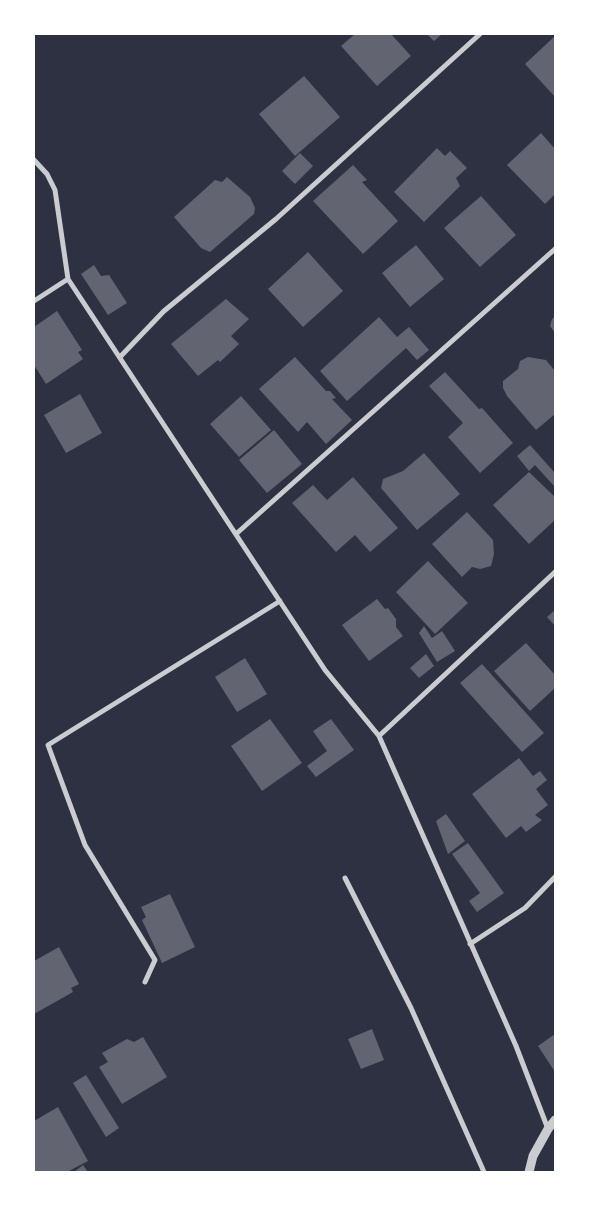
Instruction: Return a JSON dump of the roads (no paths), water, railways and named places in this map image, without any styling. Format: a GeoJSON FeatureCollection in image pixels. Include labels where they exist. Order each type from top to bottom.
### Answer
{"type":"FeatureCollection","features":[{"type":"Feature","properties":{"kind":"street"},"geometry":{"type":"LineString","coordinates":[[120,357],[164,311],[276,219],[480,34]]}},
{"type":"Feature","properties":{"kind":"street"},"geometry":{"type":"LineString","coordinates":[[34,160],[47,174],[55,190],[68,278],[325,670],[379,736],[516,1046],[548,1129]]}},
{"type":"Feature","properties":{"kind":"street"},"geometry":{"type":"LineString","coordinates":[[236,534],[555,249]]}},
{"type":"Feature","properties":{"kind":"street"},"geometry":{"type":"LineString","coordinates":[[34,301],[68,278]]}},
{"type":"Feature","properties":{"kind":"street"},"geometry":{"type":"LineString","coordinates":[[379,736],[555,572]]}},
{"type":"Feature","properties":{"kind":"street"},"geometry":{"type":"LineString","coordinates":[[145,982],[155,960],[85,844],[48,745],[280,601]]}},
{"type":"Feature","properties":{"kind":"street"},"geometry":{"type":"LineString","coordinates":[[470,944],[525,908],[555,877]]}},
{"type":"Feature","properties":{"kind":"street"},"geometry":{"type":"LineString","coordinates":[[345,878],[411,1008],[484,1172]]}},
{"type":"Feature","properties":{"kind":"street"},"geometry":{"type":"LineString","coordinates":[[529,1172],[534,1156],[548,1129],[555,1120]]}}]}
